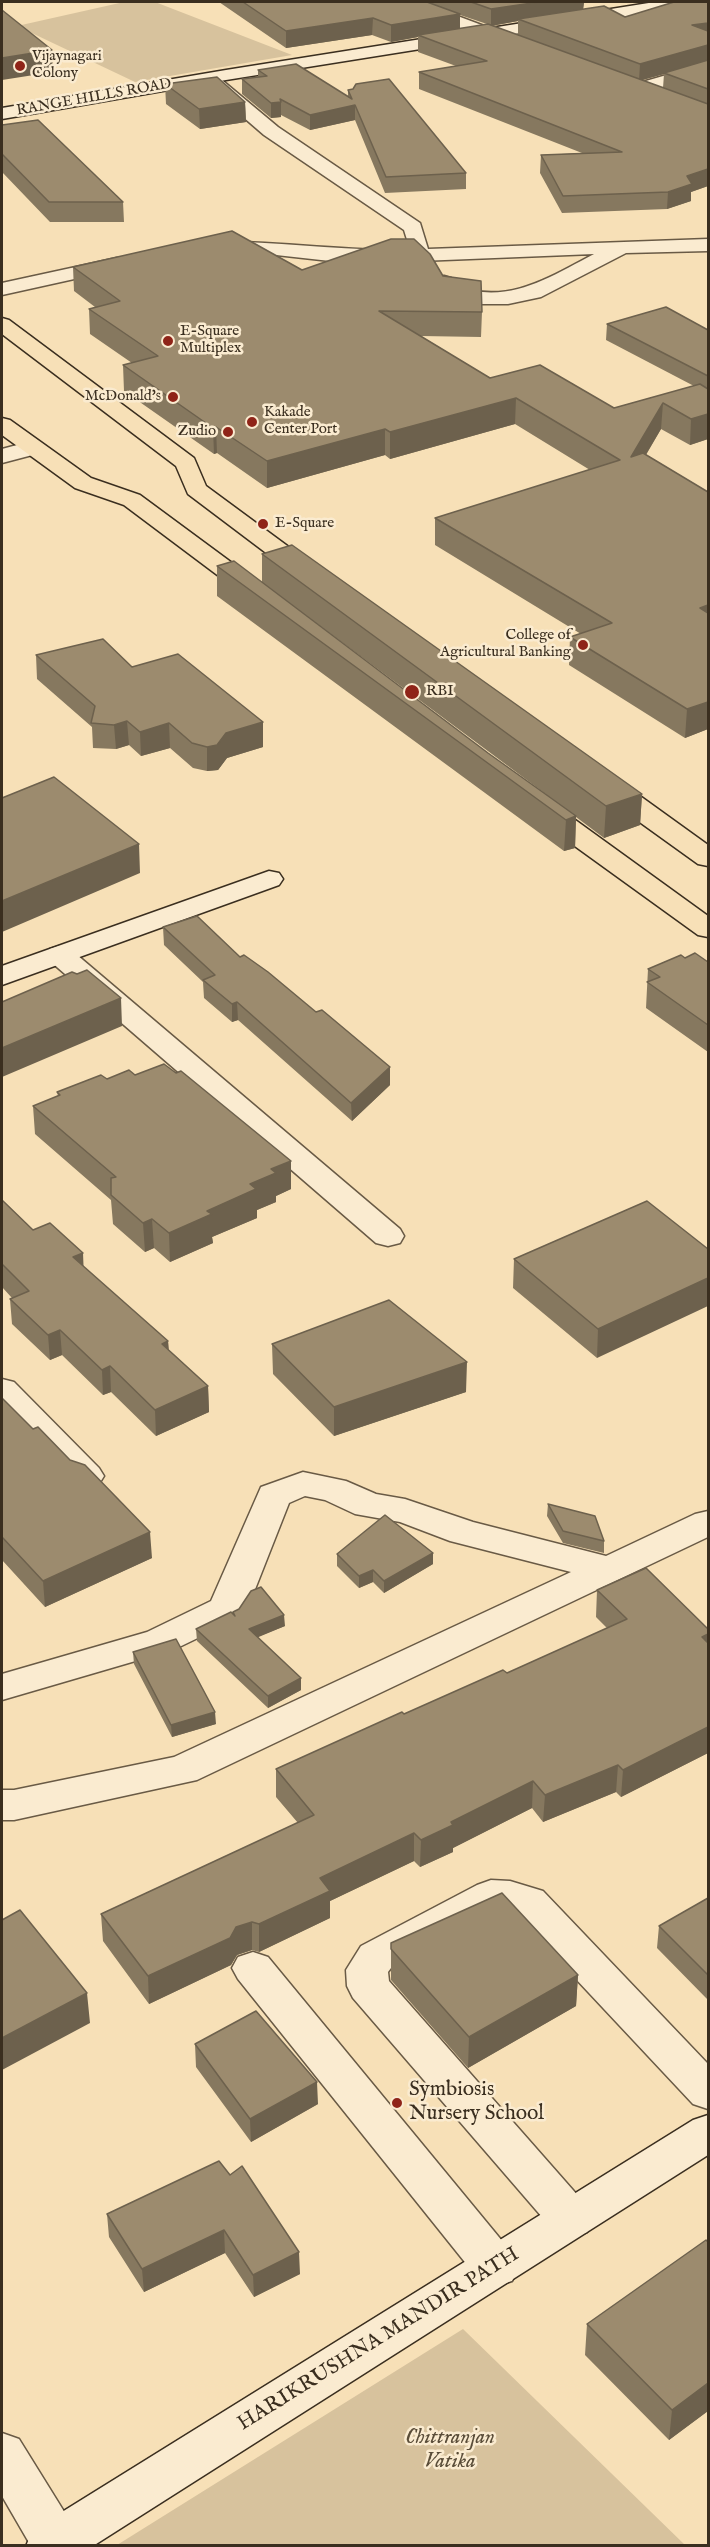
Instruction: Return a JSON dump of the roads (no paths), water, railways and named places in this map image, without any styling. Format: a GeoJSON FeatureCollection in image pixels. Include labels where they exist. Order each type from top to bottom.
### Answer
{"type":"FeatureCollection","features":[{"type":"Feature","properties":{"kind":"main road"},"geometry":{"type":"LineString","coordinates":[[2,324],[186,463],[196,489]]}},
{"type":"Feature","properties":{"kind":"main road"},"geometry":{"type":"LineString","coordinates":[[2,346],[327,586]]}},
{"type":"Feature","properties":{"kind":"main road"},"geometry":{"type":"LineString","coordinates":[[2,404],[277,609]]}},
{"type":"Feature","properties":{"kind":"main road"},"geometry":{"type":"LineString","coordinates":[[2,425],[83,483],[132,500]]}},
{"type":"Feature","properties":{"kind":"main road"},"geometry":{"type":"LineString","coordinates":[[586,770],[708,858]]}},
{"type":"Feature","properties":{"kind":"main road"},"geometry":{"type":"LineString","coordinates":[[515,790],[708,929]]}},
{"type":"Feature","properties":{"kind":"street"},"geometry":{"type":"LineString","coordinates":[[406,2],[530,49]]}},
{"type":"Feature","properties":{"kind":"street","name":"RANGE HILLS ROAD"},"geometry":{"type":"LineString","coordinates":[[2,114],[690,3]]}},
{"type":"Feature","properties":{"kind":"street"},"geometry":{"type":"LineString","coordinates":[[295,67],[317,81]]}},
{"type":"Feature","properties":{"kind":"street"},"geometry":{"type":"LineString","coordinates":[[638,89],[708,68]]}},
{"type":"Feature","properties":{"kind":"street"},"geometry":{"type":"LineString","coordinates":[[213,79],[271,131],[413,227],[420,255],[443,276],[447,290],[469,298],[508,298],[534,293],[622,247]]}},
{"type":"Feature","properties":{"kind":"street"},"geometry":{"type":"LineString","coordinates":[[617,81],[668,100]]}},
{"type":"Feature","properties":{"kind":"street"},"geometry":{"type":"LineString","coordinates":[[200,248],[233,246],[330,255],[420,255],[708,245]]}},
{"type":"Feature","properties":{"kind":"street"},"geometry":{"type":"LineString","coordinates":[[2,289],[134,261]]}},
{"type":"Feature","properties":{"kind":"street"},"geometry":{"type":"LineString","coordinates":[[2,456],[32,448]]}},
{"type":"Feature","properties":{"kind":"street"},"geometry":{"type":"LineString","coordinates":[[2,976],[269,879]]}},
{"type":"Feature","properties":{"kind":"street"},"geometry":{"type":"LineString","coordinates":[[60,956],[388,1236]]}},
{"type":"Feature","properties":{"kind":"street"},"geometry":{"type":"LineString","coordinates":[[2,1390],[86,1476]]}},
{"type":"Feature","properties":{"kind":"street"},"geometry":{"type":"LineString","coordinates":[[2,1687],[160,1641],[224,1610],[233,1597],[274,1496],[303,1484],[333,1489],[368,1505],[405,1511],[463,1532],[608,1569]]}},
{"type":"Feature","properties":{"kind":"street"},"geometry":{"type":"LineString","coordinates":[[2,1805],[14,1805],[183,1770],[708,1523]]}},
{"type":"Feature","properties":{"kind":"street"},"geometry":{"type":"LineString","coordinates":[[571,2219],[368,1986],[367,1970],[376,1957],[491,1896],[510,1897],[529,1902],[708,2092]]}},
{"type":"Feature","properties":{"kind":"street"},"geometry":{"type":"LineString","coordinates":[[254,1968],[496,2267]]}},
{"type":"Feature","properties":{"kind":"street","name":"HARIKRUSHNA MANDIR PATH"},"geometry":{"type":"LineString","coordinates":[[53,2544],[708,2133]]}},
{"type":"Feature","properties":{"kind":"street"},"geometry":{"type":"LineString","coordinates":[[2,2454],[53,2544]]}},
{"type":"Feature","properties":{"kind":"place","name":"Vijaynagari Colony"},"geometry":{"type":"Point","coordinates":[20,66]}},
{"type":"Feature","properties":{"kind":"place","name":"E-Square Multiplex"},"geometry":{"type":"Point","coordinates":[168,341]}},
{"type":"Feature","properties":{"kind":"place","name":"McDonald's"},"geometry":{"type":"Point","coordinates":[173,397]}},
{"type":"Feature","properties":{"kind":"place","name":"Kakade Center Port"},"geometry":{"type":"Point","coordinates":[252,422]}},
{"type":"Feature","properties":{"kind":"place","name":"Zudio"},"geometry":{"type":"Point","coordinates":[228,432]}},
{"type":"Feature","properties":{"kind":"place","name":"E-Square"},"geometry":{"type":"Point","coordinates":[263,524]}},
{"type":"Feature","properties":{"kind":"place","name":"College of Agricultural Banking"},"geometry":{"type":"Point","coordinates":[583,645]}},
{"type":"Feature","properties":{"kind":"place","name":"RBI"},"geometry":{"type":"Point","coordinates":[412,692]}},
{"type":"Feature","properties":{"kind":"place","name":"Symbiosis Nursery School"},"geometry":{"type":"Point","coordinates":[397,2103]}},
{"type":"Feature","properties":{"kind":"park label","name":"Chittranjan Vatika"},"geometry":{"type":"Point","coordinates":[450,2451]}}]}
